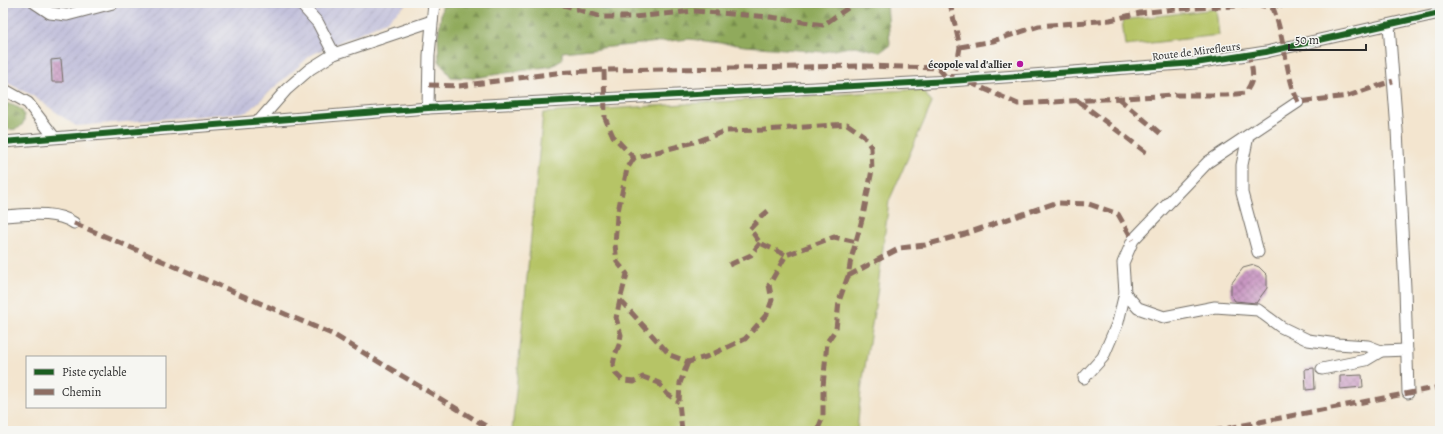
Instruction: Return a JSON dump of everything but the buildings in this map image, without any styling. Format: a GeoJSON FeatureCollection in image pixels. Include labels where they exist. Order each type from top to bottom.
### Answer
{"type":"FeatureCollection","features":[{"type":"Feature","properties":{"kind":"street"},"geometry":{"type":"LineString","coordinates":[[35,3],[50,13],[67,15],[113,3]]}},
{"type":"Feature","properties":{"kind":"street"},"geometry":{"type":"LineString","coordinates":[[300,3],[318,23],[334,54]]}},
{"type":"Feature","properties":{"kind":"street"},"geometry":{"type":"LineString","coordinates":[[428,108],[429,55],[434,3]]}},
{"type":"Feature","properties":{"kind":"street","name":"Route de Mirefleurs"},"geometry":{"type":"LineString","coordinates":[[3,142],[428,108],[950,81],[1195,63],[1266,52],[1440,13]]}},
{"type":"Feature","properties":{"kind":"street"},"geometry":{"type":"LineString","coordinates":[[259,121],[287,90],[310,69],[334,54],[432,20]]}},
{"type":"Feature","properties":{"kind":"street"},"geometry":{"type":"LineString","coordinates":[[1389,25],[1398,146],[1405,288],[1408,393]]}},
{"type":"Feature","properties":{"kind":"street"},"geometry":{"type":"LineString","coordinates":[[3,89],[28,102],[54,137]]}},
{"type":"Feature","properties":{"kind":"street"},"geometry":{"type":"LineString","coordinates":[[1084,378],[1103,357],[1118,322],[1125,293],[1124,263],[1133,240],[1208,162],[1298,102]]}},
{"type":"Feature","properties":{"kind":"street"},"geometry":{"type":"LineString","coordinates":[[1248,136],[1242,166],[1242,193],[1258,252]]}},
{"type":"Feature","properties":{"kind":"street"},"geometry":{"type":"LineString","coordinates":[[3,216],[54,215],[66,217],[74,223]]}},
{"type":"Feature","properties":{"kind":"street"},"geometry":{"type":"LineString","coordinates":[[1125,293],[1138,308],[1164,317],[1215,308],[1258,310],[1281,327],[1308,340],[1368,346],[1381,351],[1407,350]]}},
{"type":"Feature","properties":{"kind":"street"},"geometry":{"type":"LineString","coordinates":[[1322,369],[1366,360],[1381,351]]}},
{"type":"Feature","properties":{"kind":"path"},"geometry":{"type":"LineString","coordinates":[[1273,8],[1302,3]]}},
{"type":"Feature","properties":{"kind":"shaded area"},"geometry":{"type":"Polygon","coordinates":[[[3,3],[408,3],[386,21],[311,55],[247,112],[76,126],[30,94],[3,81],[3,3]]]}},
{"type":"Feature","properties":{"kind":"green space"},"geometry":{"type":"Polygon","coordinates":[[[445,3],[589,3],[607,10],[656,3],[887,3],[890,45],[880,52],[855,46],[823,52],[745,46],[689,39],[562,52],[562,60],[552,66],[473,78],[451,77],[439,61],[438,37],[442,7],[445,3]]]}},
{"type":"Feature","properties":{"kind":"green space"},"geometry":{"type":"Polygon","coordinates":[[[1216,9],[1219,35],[1125,46],[1122,20],[1216,9]]]}},
{"type":"Feature","properties":{"kind":"green space"},"geometry":{"type":"Polygon","coordinates":[[[922,89],[932,103],[889,201],[877,294],[861,391],[857,431],[512,431],[543,113],[922,89]]]}},
{"type":"Feature","properties":{"kind":"green space"},"geometry":{"type":"Polygon","coordinates":[[[3,102],[22,110],[24,119],[22,125],[14,129],[3,130],[3,102]]]}},
{"type":"Feature","properties":{"kind":"water"},"geometry":{"type":"Polygon","coordinates":[[[589,3],[656,3],[607,10],[589,3]]]}},
{"type":"Feature","properties":{"kind":"marked path"},"geometry":{"type":"LineString","coordinates":[[562,3],[564,5],[601,17],[633,17],[694,11],[770,17],[823,25],[855,3]]}},
{"type":"Feature","properties":{"kind":"marked path"},"geometry":{"type":"LineString","coordinates":[[429,85],[459,86],[556,73],[604,70],[865,66],[938,68],[950,81],[958,59],[960,47],[950,3]]}},
{"type":"Feature","properties":{"kind":"marked path"},"geometry":{"type":"LineString","coordinates":[[960,47],[993,41],[1039,26],[1110,20],[1140,13],[1175,9],[1259,5],[1273,8],[1280,31],[1290,79],[1298,102],[1348,96],[1393,81]]}},
{"type":"Feature","properties":{"kind":"marked path"},"geometry":{"type":"LineString","coordinates":[[969,82],[1018,104],[1175,95],[1226,95],[1245,93],[1251,83],[1253,75],[1249,55]]}},
{"type":"Feature","properties":{"kind":"marked path"},"geometry":{"type":"LineString","coordinates":[[604,70],[605,118],[613,136],[634,158],[698,141],[726,131],[847,124],[863,135],[871,147],[872,170],[863,216],[851,259],[848,276],[839,301],[836,329],[827,342],[823,387],[823,417],[817,431]]}},
{"type":"Feature","properties":{"kind":"marked path"},"geometry":{"type":"LineString","coordinates":[[1118,98],[1161,134]]}},
{"type":"Feature","properties":{"kind":"marked path"},"geometry":{"type":"LineString","coordinates":[[1078,101],[1147,153]]}},
{"type":"Feature","properties":{"kind":"marked path"},"geometry":{"type":"LineString","coordinates":[[634,158],[627,169],[617,216],[615,245],[617,262],[627,274],[620,300],[670,355],[688,362],[706,357],[745,339],[767,314],[772,300],[769,285],[786,255],[834,237],[857,242]]}},
{"type":"Feature","properties":{"kind":"marked path"},"geometry":{"type":"LineString","coordinates":[[848,276],[900,248],[925,245],[965,234],[1055,203],[1089,204],[1118,214],[1133,240]]}},
{"type":"Feature","properties":{"kind":"marked path"},"geometry":{"type":"LineString","coordinates":[[768,211],[750,229],[760,243],[786,255]]}},
{"type":"Feature","properties":{"kind":"marked path"},"geometry":{"type":"LineString","coordinates":[[74,223],[334,335],[494,431]]}},
{"type":"Feature","properties":{"kind":"marked path"},"geometry":{"type":"LineString","coordinates":[[729,265],[751,255],[760,243]]}},
{"type":"Feature","properties":{"kind":"marked path"},"geometry":{"type":"LineString","coordinates":[[620,300],[616,318],[621,335],[613,365],[616,374],[623,381],[634,382],[643,377],[659,383],[667,394],[679,402]]}},
{"type":"Feature","properties":{"kind":"marked path"},"geometry":{"type":"LineString","coordinates":[[682,431],[679,402],[680,383],[688,362]]}},
{"type":"Feature","properties":{"kind":"marked path"},"geometry":{"type":"LineString","coordinates":[[1213,431],[1440,387]]}},
{"type":"Feature","properties":{"kind":"cycle path"},"geometry":{"type":"LineString","coordinates":[[3,142],[428,108],[950,81],[1195,63],[1266,52],[1440,13]]}},
{"type":"Feature","properties":{"kind":"place","name":"écopole val d'allier"},"geometry":{"type":"Point","coordinates":[1020,64]}}]}
